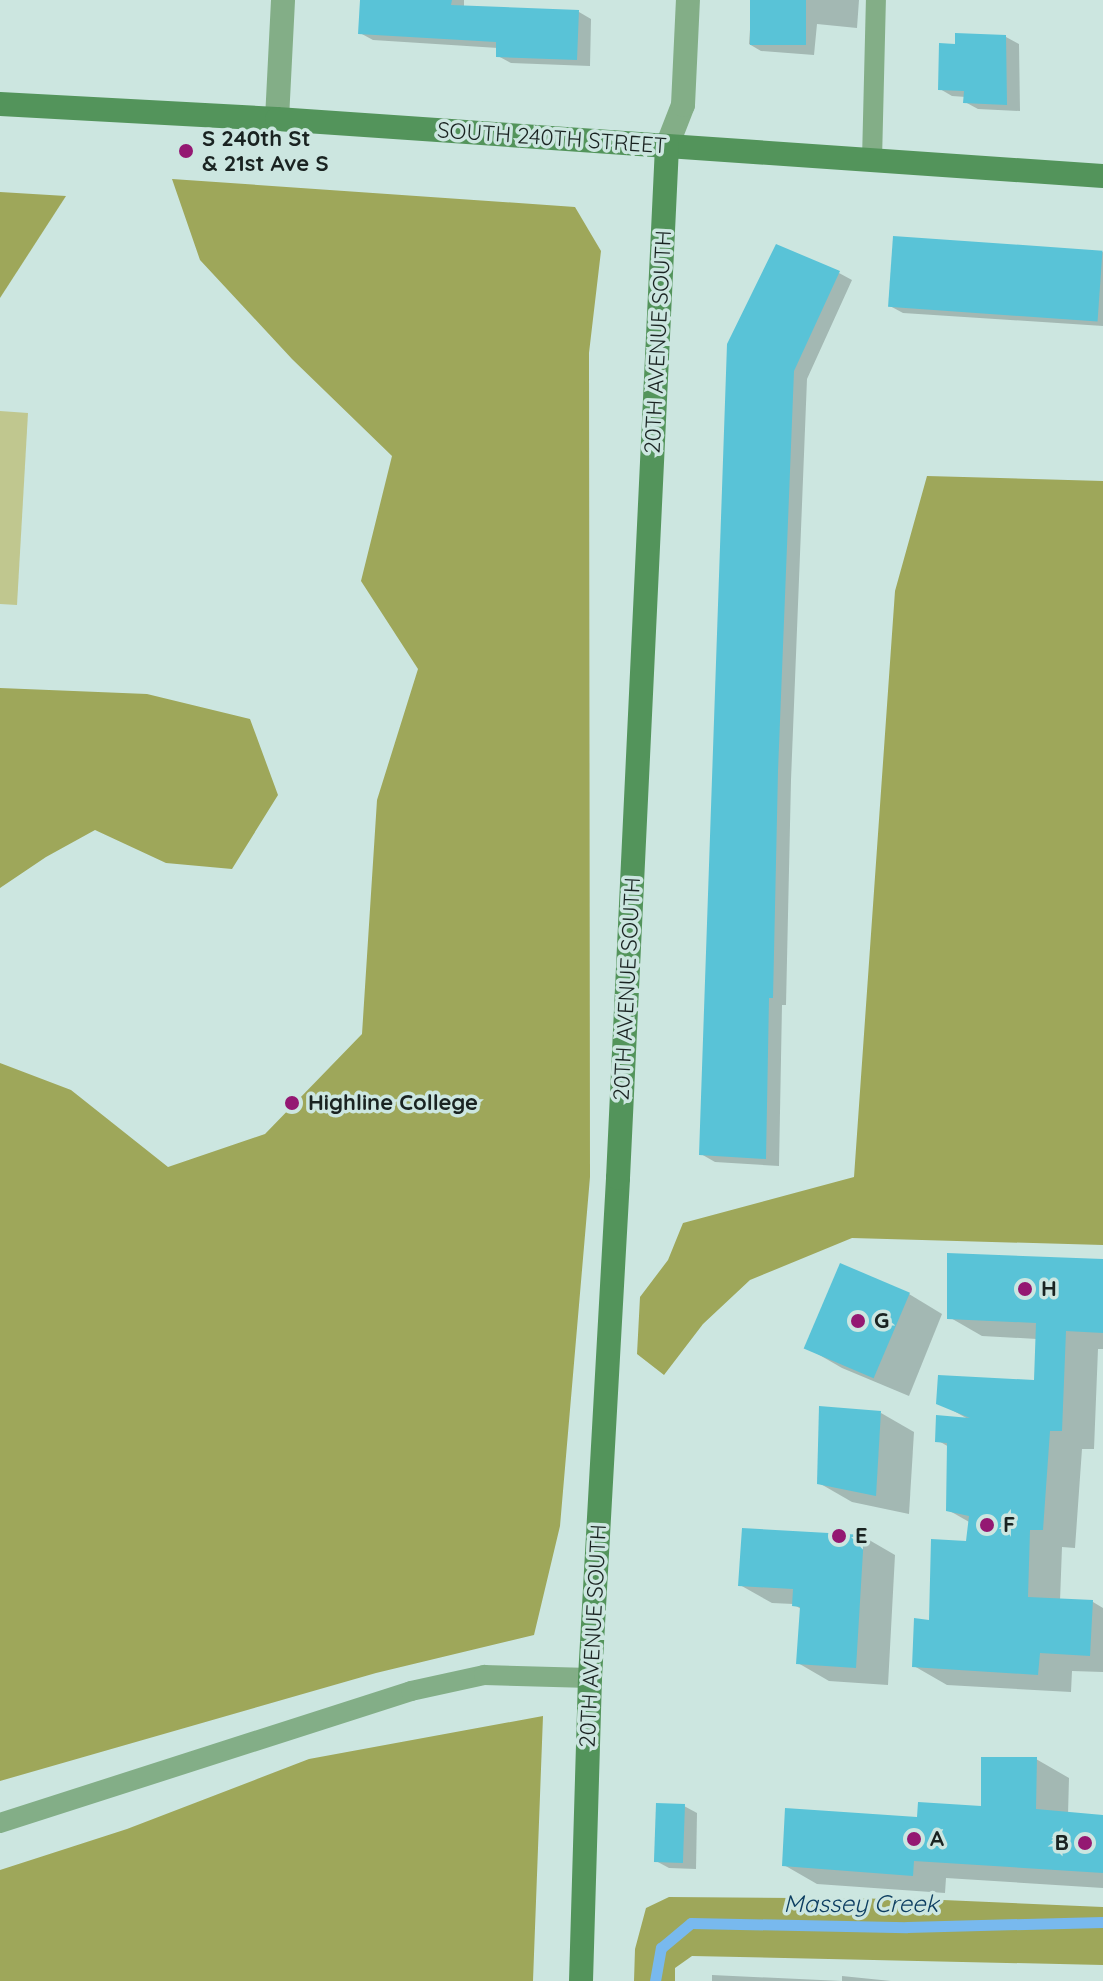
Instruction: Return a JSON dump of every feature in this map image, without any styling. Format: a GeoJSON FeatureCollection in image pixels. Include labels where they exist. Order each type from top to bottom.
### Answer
{"type":"FeatureCollection","features":[{"type":"Feature","properties":{"kind":"street"},"geometry":{"type":"LineString","coordinates":[[277,119],[283,0]]}},
{"type":"Feature","properties":{"kind":"street","name":"20TH AVENUE SOUTH"},"geometry":{"type":"LineString","coordinates":[[581,1981],[590,1678],[667,146],[683,105],[688,0]]}},
{"type":"Feature","properties":{"kind":"street","name":"SOUTH 240TH STREET"},"geometry":{"type":"LineString","coordinates":[[0,104],[277,119],[1103,176]]}},
{"type":"Feature","properties":{"kind":"lane"},"geometry":{"type":"LineString","coordinates":[[872,160],[876,0]]}},
{"type":"Feature","properties":{"kind":"lane"},"geometry":{"type":"LineString","coordinates":[[0,1823],[411,1691],[484,1675],[590,1678]]}},
{"type":"Feature","properties":{"kind":"green space"},"geometry":{"type":"Polygon","coordinates":[[[172,179],[575,207],[601,251],[589,353],[590,1177],[560,1526],[534,1635],[376,1673],[0,1781],[0,1063],[71,1090],[168,1167],[265,1134],[362,1034],[377,800],[418,669],[361,581],[392,456],[292,359],[200,260],[172,179]]]}},
{"type":"Feature","properties":{"kind":"green space"},"geometry":{"type":"Polygon","coordinates":[[[0,192],[66,196],[0,298],[0,192]]]}},
{"type":"Feature","properties":{"kind":"green space"},"geometry":{"type":"Polygon","coordinates":[[[0,411],[28,413],[17,605],[0,604],[0,411]]]}},
{"type":"Feature","properties":{"kind":"green space"},"geometry":{"type":"Polygon","coordinates":[[[927,476],[1103,481],[1103,1245],[852,1238],[750,1280],[703,1324],[664,1375],[637,1354],[640,1297],[668,1260],[683,1223],[854,1177],[895,591],[927,476]]]}},
{"type":"Feature","properties":{"kind":"green space"},"geometry":{"type":"Polygon","coordinates":[[[0,688],[147,694],[250,719],[278,795],[232,869],[166,863],[95,830],[46,857],[0,888],[0,688]]]}},
{"type":"Feature","properties":{"kind":"green space"},"geometry":{"type":"Polygon","coordinates":[[[543,1716],[533,1981],[0,1981],[0,1870],[127,1829],[309,1759],[543,1716]]]}},
{"type":"Feature","properties":{"kind":"green space"},"geometry":{"type":"Polygon","coordinates":[[[669,1897],[920,1899],[1103,1907],[1103,1965],[692,1956],[675,1968],[675,1981],[634,1981],[635,1949],[646,1908],[669,1897]]]}},
{"type":"Feature","properties":{"kind":"building"},"geometry":{"type":"Polygon","coordinates":[[[360,0],[452,0],[451,5],[579,10],[577,60],[496,57],[496,42],[358,34],[360,0]]]}},
{"type":"Feature","properties":{"kind":"building"},"geometry":{"type":"Polygon","coordinates":[[[750,0],[806,0],[806,45],[750,45],[750,0]]]}},
{"type":"Feature","properties":{"kind":"building"},"geometry":{"type":"Polygon","coordinates":[[[955,33],[1006,35],[1007,105],[963,103],[964,91],[938,90],[939,43],[955,44],[955,33]]]}},
{"type":"Feature","properties":{"kind":"building"},"geometry":{"type":"Polygon","coordinates":[[[893,236],[1102,251],[1098,321],[888,307],[893,236]]]}},
{"type":"Feature","properties":{"kind":"building"},"geometry":{"type":"Polygon","coordinates":[[[776,244],[840,271],[794,371],[778,771],[773,998],[769,998],[766,1159],[699,1155],[727,344],[776,244]]]}},
{"type":"Feature","properties":{"kind":"building","name":"F"},"geometry":{"type":"Polygon","coordinates":[[[947,1253],[1103,1259],[1103,1333],[1066,1331],[1062,1431],[1050,1431],[1043,1530],[1030,1530],[1028,1597],[1093,1600],[1090,1656],[1040,1653],[1038,1675],[912,1667],[914,1618],[929,1620],[931,1539],[966,1541],[969,1516],[946,1511],[947,1443],[935,1442],[936,1415],[970,1418],[936,1404],[938,1375],[1034,1380],[1036,1323],[947,1319],[947,1253]]]}},
{"type":"Feature","properties":{"kind":"building","name":"G"},"geometry":{"type":"Polygon","coordinates":[[[840,1263],[910,1293],[874,1378],[804,1349],[840,1263]]]}},
{"type":"Feature","properties":{"kind":"building"},"geometry":{"type":"Polygon","coordinates":[[[819,1406],[881,1411],[876,1496],[817,1484],[819,1406]]]}},
{"type":"Feature","properties":{"kind":"building"},"geometry":{"type":"Polygon","coordinates":[[[742,1528],[864,1535],[856,1668],[796,1664],[800,1607],[792,1606],[793,1589],[738,1586],[742,1528]]]}},
{"type":"Feature","properties":{"kind":"building","name":"A"},"geometry":{"type":"Polygon","coordinates":[[[981,1757],[1037,1757],[1036,1809],[1103,1815],[1103,1873],[914,1861],[913,1876],[782,1866],[785,1808],[917,1817],[918,1802],[981,1806],[981,1757]]]}},
{"type":"Feature","properties":{"kind":"building"},"geometry":{"type":"Polygon","coordinates":[[[656,1803],[685,1804],[683,1863],[654,1862],[656,1803]]]}},
{"type":"Feature","properties":{"kind":"waterway","name":"Massey Creek"},"geometry":{"type":"LineString","coordinates":[[655,1981],[661,1948],[691,1923],[907,1927],[1103,1922]]}},
{"type":"Feature","properties":{"kind":"place","name":"S 240th St & 21st Ave S"},"geometry":{"type":"Point","coordinates":[186,151]}},
{"type":"Feature","properties":{"kind":"place","name":"Highline College"},"geometry":{"type":"Point","coordinates":[292,1103]}},
{"type":"Feature","properties":{"kind":"place","name":"H"},"geometry":{"type":"Point","coordinates":[1025,1289]}},
{"type":"Feature","properties":{"kind":"place","name":"G"},"geometry":{"type":"Point","coordinates":[858,1321]}},
{"type":"Feature","properties":{"kind":"place","name":"F"},"geometry":{"type":"Point","coordinates":[987,1525]}},
{"type":"Feature","properties":{"kind":"place","name":"E"},"geometry":{"type":"Point","coordinates":[839,1536]}},
{"type":"Feature","properties":{"kind":"place","name":"A"},"geometry":{"type":"Point","coordinates":[914,1839]}},
{"type":"Feature","properties":{"kind":"place","name":"B"},"geometry":{"type":"Point","coordinates":[1085,1843]}}]}
